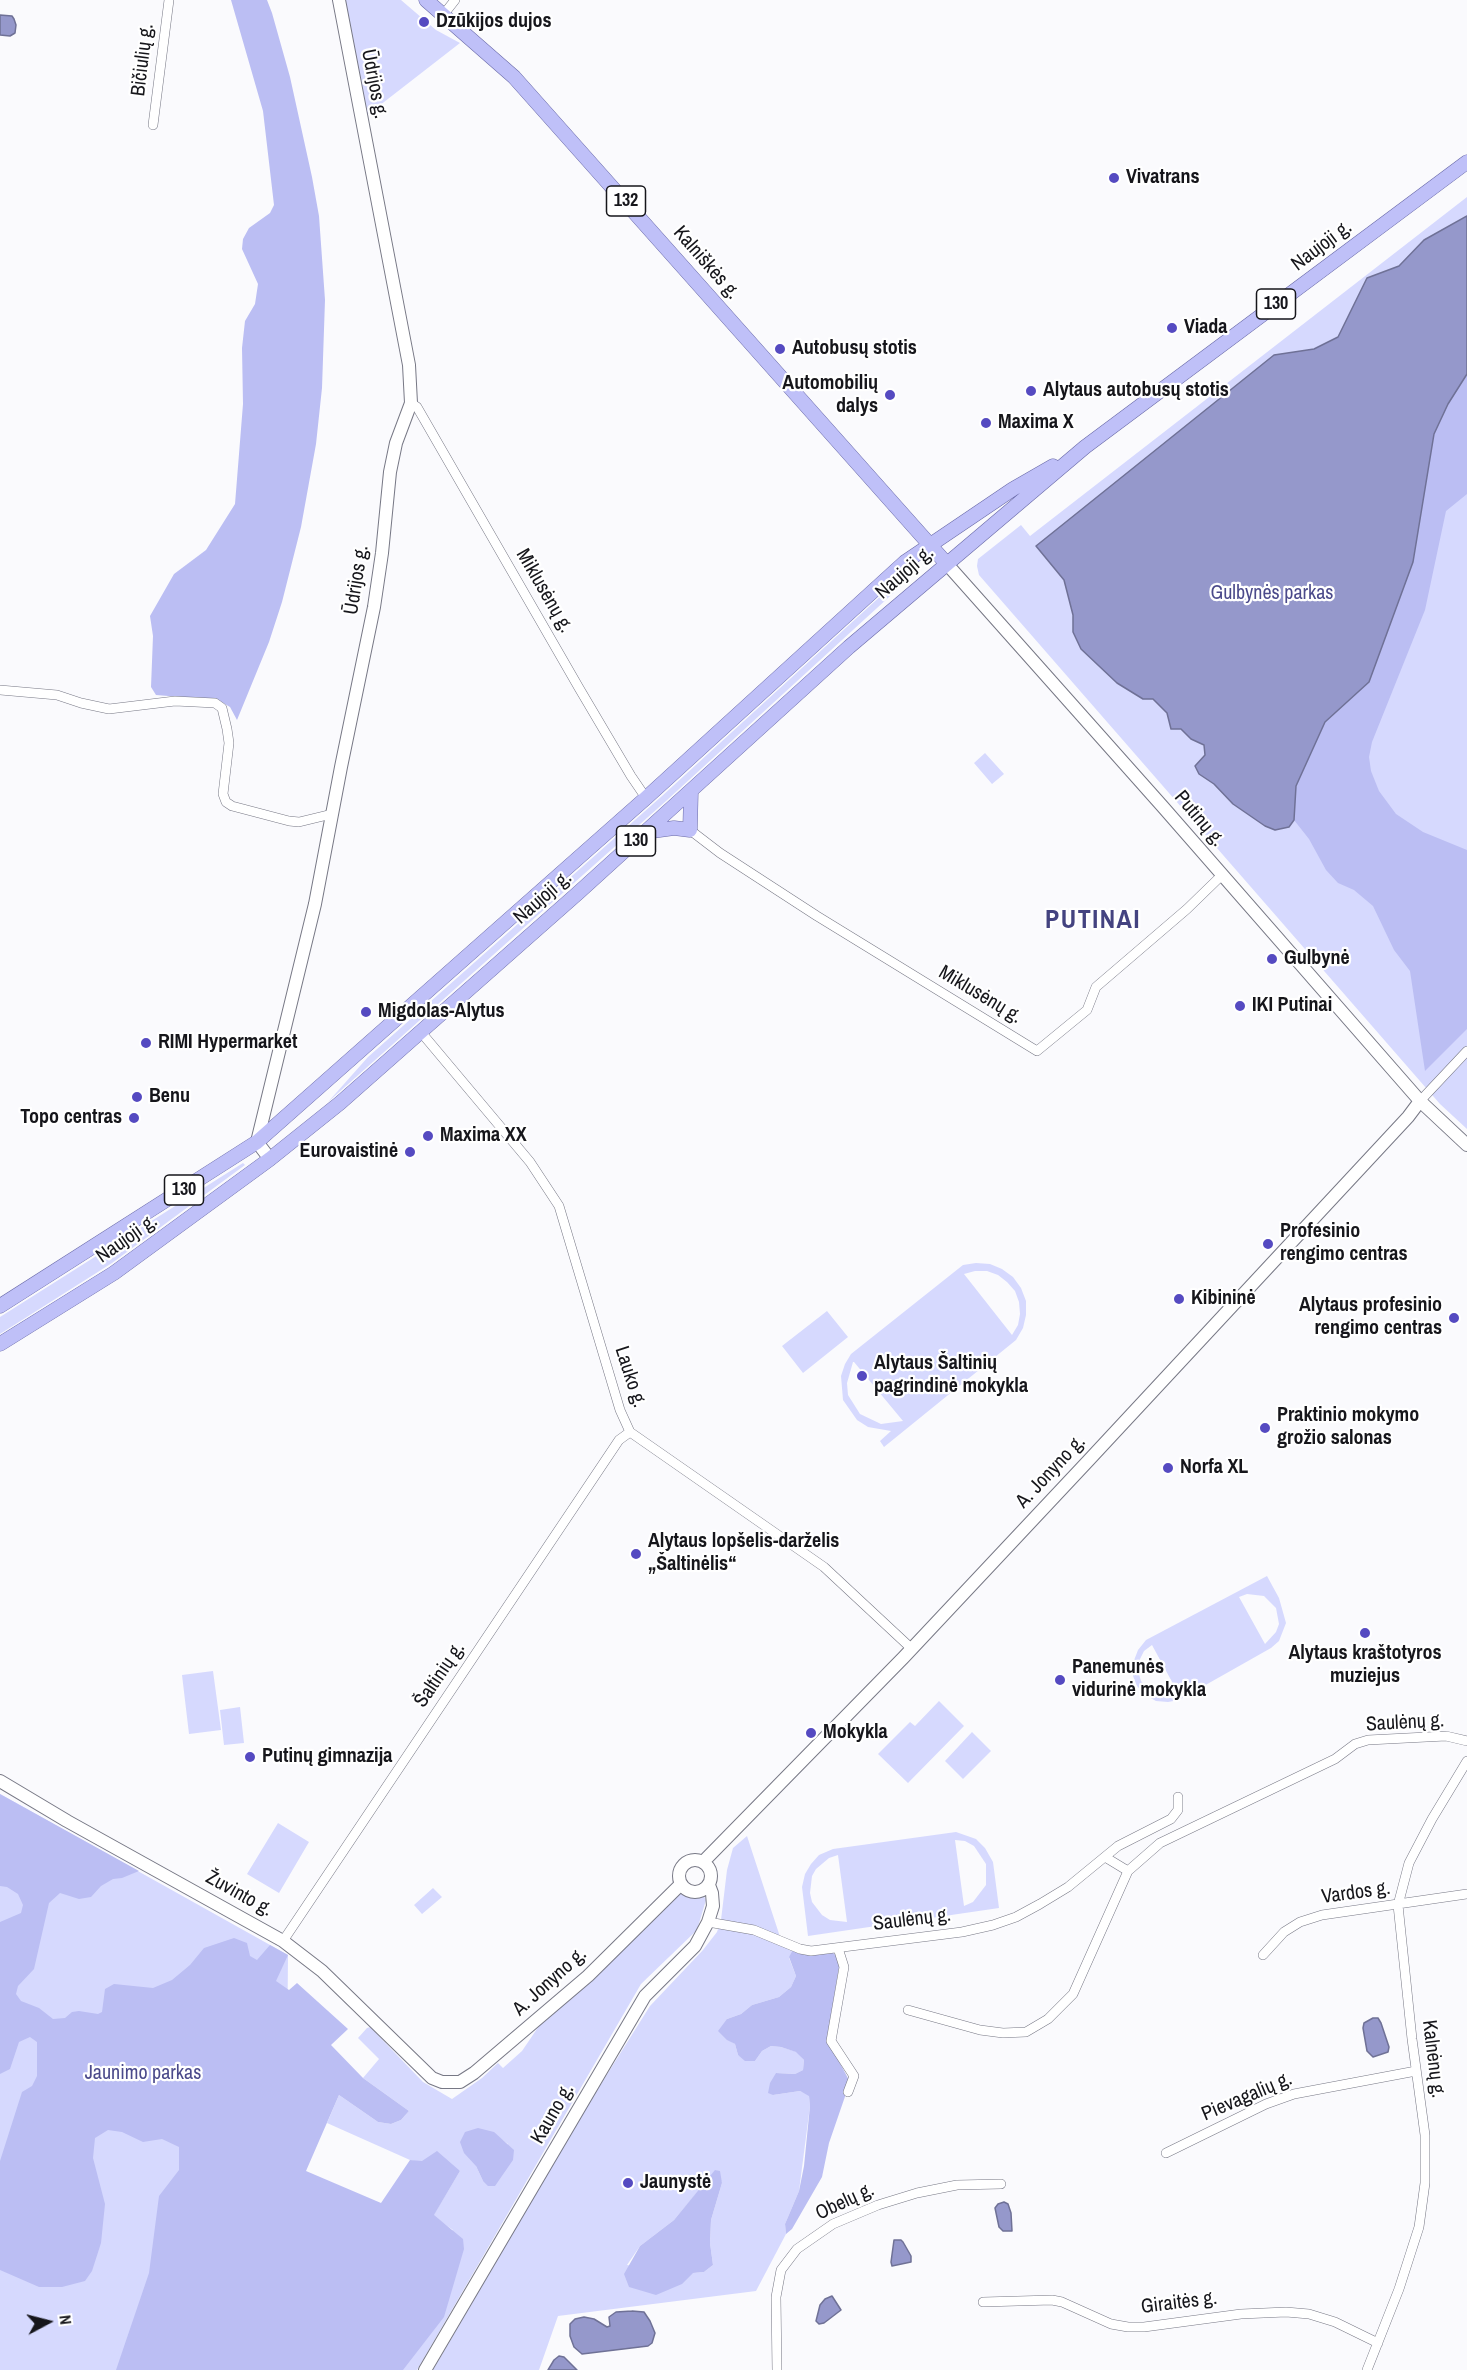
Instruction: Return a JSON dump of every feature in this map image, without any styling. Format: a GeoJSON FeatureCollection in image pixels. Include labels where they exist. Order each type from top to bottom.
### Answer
{"type":"FeatureCollection","features":[{"type":"Feature","properties":{"kind":"main road","name":"Kalniškės g."},"geometry":{"type":"LineString","coordinates":[[426,0],[514,77],[946,563]]}},
{"type":"Feature","properties":{"kind":"main road","name":"Naujoji g."},"geometry":{"type":"LineString","coordinates":[[0,1344],[114,1273],[270,1159],[340,1103],[946,563],[1085,447],[1467,162]]}},
{"type":"Feature","properties":{"kind":"main road","name":"Naujoji g."},"geometry":{"type":"LineString","coordinates":[[0,1306],[257,1142],[646,798],[905,562],[1013,489],[1085,447]]}},
{"type":"Feature","properties":{"kind":"main road"},"geometry":{"type":"LineString","coordinates":[[645,832],[674,828],[690,830],[691,791]]}},
{"type":"Feature","properties":{"kind":"street","name":"Bičiulių g."},"geometry":{"type":"LineString","coordinates":[[153,125],[169,0]]}},
{"type":"Feature","properties":{"kind":"street","name":"Ūdrijos g."},"geometry":{"type":"LineString","coordinates":[[257,1142],[310,927],[374,607],[390,472],[396,443],[411,403],[409,365],[339,0]]}},
{"type":"Feature","properties":{"kind":"street"},"geometry":{"type":"LineString","coordinates":[[444,14],[454,0]]}},
{"type":"Feature","properties":{"kind":"street","name":"Miklusėnų g."},"geometry":{"type":"LineString","coordinates":[[411,403],[417,407],[585,698],[646,798]]}},
{"type":"Feature","properties":{"kind":"street","name":"Putinų g."},"geometry":{"type":"LineString","coordinates":[[946,563],[1420,1101],[1467,1145]]}},
{"type":"Feature","properties":{"kind":"street"},"geometry":{"type":"LineString","coordinates":[[0,690],[51,694],[109,709],[175,701],[215,703],[222,708],[228,729],[229,743],[223,794],[226,802],[232,806],[289,821],[299,822],[332,814]]}},
{"type":"Feature","properties":{"kind":"street","name":"Miklusėnų g."},"geometry":{"type":"LineString","coordinates":[[690,830],[720,853],[817,916],[1037,1051],[1086,1010],[1096,987],[1187,909],[1221,876]]}},
{"type":"Feature","properties":{"kind":"street","name":"Lauko g."},"geometry":{"type":"LineString","coordinates":[[420,1031],[530,1162],[559,1206],[620,1410],[630,1432],[824,1567],[912,1649]]}},
{"type":"Feature","properties":{"kind":"street"},"geometry":{"type":"LineString","coordinates":[[1420,1101],[1467,1051]]}},
{"type":"Feature","properties":{"kind":"street","name":"A. Jonyno g."},"geometry":{"type":"LineString","coordinates":[[703,1862],[912,1649],[1408,1117],[1420,1101]]}},
{"type":"Feature","properties":{"kind":"street"},"geometry":{"type":"LineString","coordinates":[[257,1142],[270,1159]]}},
{"type":"Feature","properties":{"kind":"street","name":"Šaltinių g."},"geometry":{"type":"LineString","coordinates":[[284,1941],[619,1440],[630,1432]]}},
{"type":"Feature","properties":{"kind":"street","name":"Saulėnų g."},"geometry":{"type":"LineString","coordinates":[[908,2010],[980,2030],[1003,2034],[1026,2032],[1048,2019],[1072,1994],[1128,1871],[1160,1843],[1335,1759],[1355,1744],[1368,1740],[1446,1736],[1467,1741]]}},
{"type":"Feature","properties":{"kind":"street","name":"Kalnėnų g."},"geometry":{"type":"LineString","coordinates":[[1367,2370],[1419,2227],[1425,2183],[1425,2135],[1398,1905],[1409,1863],[1467,1761]]}},
{"type":"Feature","properties":{"kind":"street","name":"Žuvinto g."},"geometry":{"type":"LineString","coordinates":[[0,1780],[67,1821],[284,1941],[322,1971],[432,2078]]}},
{"type":"Feature","properties":{"kind":"street","name":"Saulėnų g."},"geometry":{"type":"LineString","coordinates":[[708,1922],[754,1930],[800,1949],[811,1951],[962,1932],[993,1925],[1016,1917],[1040,1904],[1068,1887],[1133,1837],[1171,1819],[1178,1810],[1178,1797]]}},
{"type":"Feature","properties":{"kind":"street"},"geometry":{"type":"LineString","coordinates":[[1105,1857],[1128,1871]]}},
{"type":"Feature","properties":{"kind":"street"},"geometry":{"type":"LineString","coordinates":[[694,1860],[703,1862],[710,1870],[709,1885],[702,1891],[692,1892],[681,1884],[679,1873],[685,1864],[694,1860]]}},
{"type":"Feature","properties":{"kind":"street","name":"A. Jonyno g."},"geometry":{"type":"LineString","coordinates":[[432,2078],[449,2083],[460,2082],[474,2073],[588,1976],[681,1884]]}},
{"type":"Feature","properties":{"kind":"street","name":"Kauno g."},"geometry":{"type":"LineString","coordinates":[[425,2370],[645,1996],[695,1946],[708,1922],[713,1906],[709,1885]]}},
{"type":"Feature","properties":{"kind":"street","name":"Vardos g."},"geometry":{"type":"LineString","coordinates":[[1263,1955],[1284,1932],[1300,1922],[1322,1915],[1467,1894]]}},
{"type":"Feature","properties":{"kind":"street"},"geometry":{"type":"LineString","coordinates":[[838,1948],[844,1967],[831,2041],[854,2076],[848,2092]]}},
{"type":"Feature","properties":{"kind":"street","name":"Pievagalių g."},"geometry":{"type":"LineString","coordinates":[[1166,2153],[1266,2104],[1294,2094],[1416,2071]]}},
{"type":"Feature","properties":{"kind":"street","name":"Obelų g."},"geometry":{"type":"LineString","coordinates":[[777,2370],[776,2297],[782,2270],[797,2249],[832,2224],[878,2205],[917,2193],[957,2185],[1001,2184]]}},
{"type":"Feature","properties":{"kind":"street","name":"Giraitės g."},"geometry":{"type":"LineString","coordinates":[[983,2302],[1052,2300],[1062,2302],[1111,2324],[1128,2327],[1144,2327],[1241,2314],[1287,2312],[1310,2314],[1335,2322],[1378,2343]]}},
{"type":"Feature","properties":{"kind":"green space"},"geometry":{"type":"Polygon","coordinates":[[[231,0],[267,0],[272,13],[290,77],[312,177],[319,216],[325,300],[322,388],[316,444],[301,527],[282,602],[269,642],[237,720],[230,707],[218,700],[156,695],[151,687],[153,636],[150,616],[174,574],[206,550],[235,504],[243,404],[242,348],[245,321],[255,304],[258,284],[242,249],[243,239],[249,228],[270,213],[274,205],[263,111],[231,0]]]}},
{"type":"Feature","properties":{"kind":"green space"},"geometry":{"type":"Polygon","coordinates":[[[344,0],[401,0],[436,30],[460,43],[366,116],[344,0]]]}},
{"type":"Feature","properties":{"kind":"green space","name":"Gulbynės parkas"},"geometry":{"type":"Polygon","coordinates":[[[1467,197],[1467,1129],[1440,1104],[979,575],[977,566],[978,559],[1021,525],[1030,536],[1467,197]]]}},
{"type":"Feature","properties":{"kind":"green space"},"geometry":{"type":"Polygon","coordinates":[[[1467,374],[1467,494],[1446,511],[1425,610],[1372,742],[1369,757],[1371,771],[1379,791],[1396,814],[1423,832],[1467,850],[1467,1029],[1425,1071],[1410,971],[1394,950],[1373,906],[1354,890],[1338,883],[1326,870],[1309,839],[1294,820],[1296,786],[1325,722],[1369,682],[1413,562],[1434,434],[1448,404],[1467,374]]]}},
{"type":"Feature","properties":{"kind":"green space"},"geometry":{"type":"Polygon","coordinates":[[[908,571],[912,576],[666,801],[328,1102],[368,1057],[662,796],[908,571]]]}},
{"type":"Feature","properties":{"kind":"green space"},"geometry":{"type":"Polygon","coordinates":[[[985,753],[1004,774],[992,784],[974,763],[985,753]]]}},
{"type":"Feature","properties":{"kind":"green space"},"geometry":{"type":"Polygon","coordinates":[[[243,1163],[245,1165],[112,1263],[0,1334],[0,1317],[243,1163]]]}},
{"type":"Feature","properties":{"kind":"green space"},"geometry":{"type":"Polygon","coordinates":[[[990,1264],[1013,1277],[1026,1301],[1023,1328],[1016,1340],[884,1447],[880,1441],[891,1431],[868,1427],[857,1420],[843,1400],[841,1376],[845,1364],[851,1354],[963,1265],[990,1264]],[[987,1271],[964,1274],[1012,1335],[1018,1325],[1020,1314],[1015,1291],[998,1275],[987,1271]],[[854,1362],[847,1383],[848,1395],[860,1414],[881,1424],[903,1421],[854,1362]]]}},
{"type":"Feature","properties":{"kind":"green space"},"geometry":{"type":"Polygon","coordinates":[[[827,1311],[848,1337],[803,1373],[782,1346],[827,1311]]]}},
{"type":"Feature","properties":{"kind":"green space"},"geometry":{"type":"Polygon","coordinates":[[[1267,1576],[1279,1598],[1286,1623],[1279,1641],[1271,1648],[1179,1700],[1168,1702],[1156,1701],[1147,1696],[1137,1686],[1133,1676],[1133,1663],[1138,1650],[1146,1640],[1267,1576]],[[1247,1594],[1239,1597],[1265,1644],[1276,1632],[1279,1624],[1276,1608],[1264,1596],[1247,1594]],[[1152,1645],[1144,1651],[1139,1661],[1138,1671],[1141,1681],[1157,1694],[1168,1695],[1177,1692],[1177,1691],[1152,1645]]]}},
{"type":"Feature","properties":{"kind":"green space"},"geometry":{"type":"Polygon","coordinates":[[[213,1671],[221,1730],[189,1734],[182,1675],[213,1671]]]}},
{"type":"Feature","properties":{"kind":"green space"},"geometry":{"type":"Polygon","coordinates":[[[939,1701],[964,1726],[908,1783],[878,1754],[910,1722],[915,1726],[939,1701]]]}},
{"type":"Feature","properties":{"kind":"green space"},"geometry":{"type":"Polygon","coordinates":[[[240,1707],[244,1743],[224,1745],[220,1710],[240,1707]]]}},
{"type":"Feature","properties":{"kind":"green space"},"geometry":{"type":"Polygon","coordinates":[[[972,1732],[991,1751],[963,1779],[945,1761],[972,1732]]]}},
{"type":"Feature","properties":{"kind":"green space","name":"Jaunimo parkas"},"geometry":{"type":"Polygon","coordinates":[[[0,1794],[288,1955],[285,2304],[453,2230],[433,2216],[460,2171],[410,2160],[327,2123],[339,2095],[378,2122],[391,2124],[401,2120],[409,2111],[363,2078],[379,2059],[358,2038],[367,2028],[370,2027],[423,2082],[452,2099],[482,2078],[498,2063],[503,2068],[522,2051],[541,2023],[688,1887],[699,1888],[706,1900],[697,1930],[641,1984],[417,2370],[0,2370],[0,1794]],[[498,2137],[476,2166],[483,2181],[508,2144],[498,2137]]]}},
{"type":"Feature","properties":{"kind":"green space","name":"Jaunimo parkas"},"geometry":{"type":"Polygon","coordinates":[[[0,1794],[139,1871],[113,1879],[101,1886],[91,1897],[79,1899],[60,1893],[49,1903],[34,1969],[18,1986],[16,1994],[21,2001],[39,2008],[53,2019],[65,2018],[72,2012],[79,2011],[98,2014],[102,2012],[105,1989],[114,1984],[153,1988],[172,1980],[190,1965],[204,1948],[234,1938],[247,1943],[250,1956],[257,1960],[270,1945],[288,1955],[276,1981],[289,1990],[297,1983],[348,2029],[331,2045],[363,2078],[409,2111],[401,2120],[391,2124],[378,2122],[339,2095],[306,2171],[381,2203],[410,2160],[422,2161],[437,2151],[460,2171],[434,2215],[463,2239],[464,2249],[444,2317],[403,2370],[116,2370],[149,2273],[159,2196],[179,2170],[179,2147],[162,2139],[143,2142],[122,2132],[108,2130],[95,2138],[93,2158],[105,2204],[101,2243],[92,2271],[85,2281],[62,2287],[39,2287],[0,2270],[0,2161],[22,2092],[32,2086],[37,2076],[37,2042],[30,2037],[19,2042],[10,2069],[0,2074],[0,1922],[21,1913],[23,1905],[18,1894],[7,1887],[0,1886],[0,1794]]]}},
{"type":"Feature","properties":{"kind":"green space"},"geometry":{"type":"Polygon","coordinates":[[[278,1823],[309,1842],[279,1893],[247,1874],[278,1823]]]}},
{"type":"Feature","properties":{"kind":"green space"},"geometry":{"type":"Polygon","coordinates":[[[956,1832],[976,1839],[985,1848],[993,1862],[999,1908],[808,1936],[802,1887],[805,1874],[819,1855],[833,1849],[956,1832]],[[955,1840],[964,1906],[973,1902],[986,1885],[986,1864],[974,1846],[965,1841],[955,1840]],[[838,1855],[829,1858],[816,1869],[812,1876],[810,1893],[812,1902],[822,1915],[830,1920],[847,1922],[838,1855]]]}},
{"type":"Feature","properties":{"kind":"green space"},"geometry":{"type":"Polygon","coordinates":[[[747,1836],[783,1946],[792,1951],[789,1958],[796,1976],[791,1987],[779,1997],[752,2005],[741,2014],[727,2019],[727,2039],[735,2044],[738,2055],[755,2061],[762,2051],[771,2046],[797,2052],[804,2060],[803,2070],[795,2074],[776,2073],[773,2095],[800,2091],[809,2095],[810,2106],[799,2191],[785,2224],[786,2234],[756,2291],[558,2316],[539,2370],[433,2370],[584,2111],[650,2006],[717,1932],[733,1848],[747,1836]],[[716,2170],[674,2220],[640,2246],[627,2265],[693,2273],[704,2272],[713,2265],[710,2243],[711,2220],[722,2183],[716,2170]]]}},
{"type":"Feature","properties":{"kind":"green space"},"geometry":{"type":"Polygon","coordinates":[[[433,1888],[442,1897],[422,1914],[414,1905],[433,1888]]]}},
{"type":"Feature","properties":{"kind":"green space"},"geometry":{"type":"Polygon","coordinates":[[[792,1951],[811,1954],[833,1953],[838,1957],[839,1967],[827,2039],[850,2082],[829,2143],[822,2177],[792,2229],[786,2234],[785,2224],[799,2191],[804,2166],[809,2096],[800,2091],[773,2095],[768,2093],[770,2083],[776,2073],[795,2074],[803,2070],[804,2060],[796,2052],[771,2046],[762,2051],[755,2061],[745,2061],[738,2055],[735,2044],[718,2031],[727,2019],[741,2014],[752,2005],[779,1997],[791,1987],[796,1976],[789,1957],[792,1951]]]}},
{"type":"Feature","properties":{"kind":"green space"},"geometry":{"type":"Polygon","coordinates":[[[478,2128],[494,2132],[514,2150],[513,2160],[495,2186],[488,2186],[483,2181],[476,2166],[464,2153],[460,2142],[465,2132],[478,2128]]]}},
{"type":"Feature","properties":{"kind":"green space"},"geometry":{"type":"Polygon","coordinates":[[[715,2170],[720,2171],[722,2183],[711,2220],[710,2243],[713,2265],[704,2272],[693,2273],[682,2284],[656,2295],[629,2287],[624,2274],[640,2246],[674,2220],[715,2170]]]}},
{"type":"Feature","properties":{"kind":"shaded area"},"geometry":{"type":"Polygon","coordinates":[[[0,15],[12,16],[16,25],[15,33],[10,36],[0,35],[0,15]]]}},
{"type":"Feature","properties":{"kind":"shaded area"},"geometry":{"type":"Polygon","coordinates":[[[1467,216],[1467,374],[1448,404],[1434,434],[1413,562],[1369,682],[1325,722],[1296,786],[1294,820],[1289,827],[1275,830],[1265,826],[1233,804],[1214,784],[1199,774],[1195,766],[1205,755],[1204,745],[1191,739],[1181,729],[1171,729],[1167,713],[1153,699],[1143,699],[1117,683],[1081,649],[1073,632],[1073,615],[1064,580],[1036,546],[1274,355],[1314,349],[1338,337],[1367,278],[1399,266],[1424,240],[1467,216]]]}},
{"type":"Feature","properties":{"kind":"shaded area"},"geometry":{"type":"Polygon","coordinates":[[[1378,2018],[1381,2023],[1389,2047],[1388,2052],[1373,2057],[1367,2051],[1363,2028],[1364,2023],[1378,2018]]]}},
{"type":"Feature","properties":{"kind":"shaded area"},"geometry":{"type":"Polygon","coordinates":[[[1004,2202],[1008,2204],[1011,2213],[1012,2231],[1003,2231],[999,2227],[995,2208],[1004,2202]]]}},
{"type":"Feature","properties":{"kind":"shaded area"},"geometry":{"type":"Polygon","coordinates":[[[894,2240],[903,2242],[911,2256],[911,2262],[892,2266],[894,2240]]]}},
{"type":"Feature","properties":{"kind":"shaded area"},"geometry":{"type":"Polygon","coordinates":[[[832,2296],[841,2310],[824,2323],[819,2324],[816,2321],[820,2305],[832,2296]]]}},
{"type":"Feature","properties":{"kind":"shaded area"},"geometry":{"type":"Polygon","coordinates":[[[616,2312],[644,2312],[650,2321],[655,2333],[652,2343],[648,2346],[582,2354],[574,2347],[570,2336],[570,2324],[575,2319],[584,2317],[594,2319],[607,2327],[610,2326],[609,2317],[616,2312]]]}},
{"type":"Feature","properties":{"kind":"shaded area"},"geometry":{"type":"Polygon","coordinates":[[[559,2356],[564,2357],[577,2370],[548,2370],[559,2356]]]}},
{"type":"Feature","properties":{"kind":"place","name":"Dzūkijos dujos"},"geometry":{"type":"Point","coordinates":[424,22]}},
{"type":"Feature","properties":{"kind":"place","name":"Vivatrans"},"geometry":{"type":"Point","coordinates":[1114,178]}},
{"type":"Feature","properties":{"kind":"place","name":"Viada"},"geometry":{"type":"Point","coordinates":[1172,328]}},
{"type":"Feature","properties":{"kind":"place","name":"Autobusų stotis"},"geometry":{"type":"Point","coordinates":[780,349]}},
{"type":"Feature","properties":{"kind":"place","name":"Alytaus autobusų stotis"},"geometry":{"type":"Point","coordinates":[1031,391]}},
{"type":"Feature","properties":{"kind":"place","name":"Automobilių dalys"},"geometry":{"type":"Point","coordinates":[890,395]}},
{"type":"Feature","properties":{"kind":"place","name":"Maxima X"},"geometry":{"type":"Point","coordinates":[986,423]}},
{"type":"Feature","properties":{"kind":"place","name":"Gulbynė"},"geometry":{"type":"Point","coordinates":[1272,959]}},
{"type":"Feature","properties":{"kind":"place","name":"IKI Putinai"},"geometry":{"type":"Point","coordinates":[1240,1006]}},
{"type":"Feature","properties":{"kind":"place","name":"Migdolas-Alytus"},"geometry":{"type":"Point","coordinates":[366,1012]}},
{"type":"Feature","properties":{"kind":"place","name":"RIMI Hypermarket"},"geometry":{"type":"Point","coordinates":[146,1043]}},
{"type":"Feature","properties":{"kind":"place","name":"Benu"},"geometry":{"type":"Point","coordinates":[137,1097]}},
{"type":"Feature","properties":{"kind":"place","name":"Topo centras"},"geometry":{"type":"Point","coordinates":[134,1118]}},
{"type":"Feature","properties":{"kind":"place","name":"Maxima XX"},"geometry":{"type":"Point","coordinates":[428,1136]}},
{"type":"Feature","properties":{"kind":"place","name":"Eurovaistinė"},"geometry":{"type":"Point","coordinates":[410,1152]}},
{"type":"Feature","properties":{"kind":"place","name":"Profesinio rengimo centras"},"geometry":{"type":"Point","coordinates":[1268,1244]}},
{"type":"Feature","properties":{"kind":"place","name":"Kibininė"},"geometry":{"type":"Point","coordinates":[1179,1299]}},
{"type":"Feature","properties":{"kind":"place","name":"Alytaus profesinio rengimo centras"},"geometry":{"type":"Point","coordinates":[1454,1318]}},
{"type":"Feature","properties":{"kind":"place","name":"Alytaus Šaltinių pagrindinė mokykla"},"geometry":{"type":"Point","coordinates":[862,1376]}},
{"type":"Feature","properties":{"kind":"place","name":"Praktinio mokymo grožio salonas"},"geometry":{"type":"Point","coordinates":[1265,1428]}},
{"type":"Feature","properties":{"kind":"place","name":"Norfa XL"},"geometry":{"type":"Point","coordinates":[1168,1468]}},
{"type":"Feature","properties":{"kind":"place","name":"Alytaus lopšelis-darželis „Šaltinėlis“"},"geometry":{"type":"Point","coordinates":[636,1554]}},
{"type":"Feature","properties":{"kind":"place","name":"Alytaus kraštotyros muziejus"},"geometry":{"type":"Point","coordinates":[1365,1633]}},
{"type":"Feature","properties":{"kind":"place","name":"Panemunės vidurinė mokykla"},"geometry":{"type":"Point","coordinates":[1060,1680]}},
{"type":"Feature","properties":{"kind":"place","name":"Mokykla"},"geometry":{"type":"Point","coordinates":[811,1733]}},
{"type":"Feature","properties":{"kind":"place","name":"Putinų gimnazija"},"geometry":{"type":"Point","coordinates":[250,1757]}},
{"type":"Feature","properties":{"kind":"place","name":"Jaunystė"},"geometry":{"type":"Point","coordinates":[628,2183]}},
{"type":"Feature","properties":{"kind":"district","name":"PUTINAI"},"geometry":{"type":"Point","coordinates":[1093,921]}}]}
